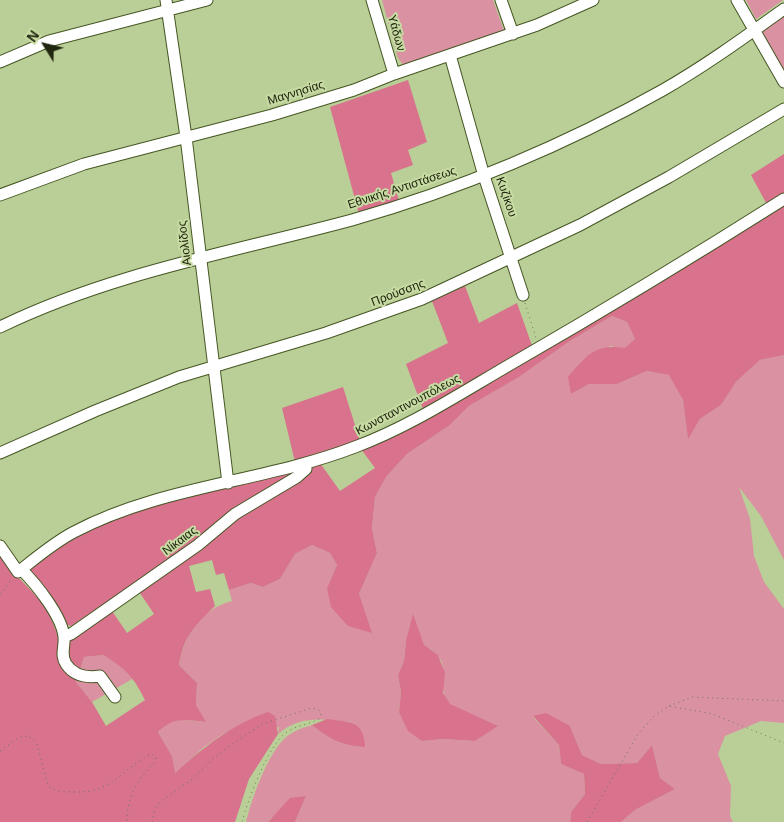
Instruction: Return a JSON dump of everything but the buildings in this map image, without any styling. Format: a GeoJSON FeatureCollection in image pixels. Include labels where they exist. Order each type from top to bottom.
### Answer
{"type":"FeatureCollection","features":[{"type":"Feature","properties":{"kind":"street"},"geometry":{"type":"LineString","coordinates":[[0,62],[49,41],[166,6],[207,0]]}},
{"type":"Feature","properties":{"kind":"street","name":"Υάδων"},"geometry":{"type":"LineString","coordinates":[[372,0],[394,74]]}},
{"type":"Feature","properties":{"kind":"street"},"geometry":{"type":"LineString","coordinates":[[500,0],[513,34]]}},
{"type":"Feature","properties":{"kind":"street","name":"Μαγνησίας"},"geometry":{"type":"LineString","coordinates":[[0,195],[84,164],[272,115],[354,90],[394,74],[513,34],[593,0]]}},
{"type":"Feature","properties":{"kind":"street"},"geometry":{"type":"LineString","coordinates":[[737,0],[753,31],[784,82]]}},
{"type":"Feature","properties":{"kind":"street","name":"Αιολίδος"},"geometry":{"type":"LineString","coordinates":[[166,6],[186,136],[228,483]]}},
{"type":"Feature","properties":{"kind":"street","name":"Εθνικής Αντιστάσεως"},"geometry":{"type":"LineString","coordinates":[[0,327],[33,311],[116,281],[354,219],[484,176],[559,142],[663,90],[784,9]]}},
{"type":"Feature","properties":{"kind":"street","name":"Κυζίκου"},"geometry":{"type":"LineString","coordinates":[[450,55],[484,176],[523,295]]}},
{"type":"Feature","properties":{"kind":"street","name":"Προύσσης"},"geometry":{"type":"LineString","coordinates":[[0,453],[115,402],[213,366],[394,311],[512,258],[653,186],[784,109]]}},
{"type":"Feature","properties":{"kind":"street","name":"Κωνσταντινουπόλεως"},"geometry":{"type":"LineString","coordinates":[[20,570],[56,542],[96,522],[177,495],[306,463],[356,447],[410,421],[539,348],[784,199]]}},
{"type":"Feature","properties":{"kind":"street","name":"Νίκαιας"},"geometry":{"type":"LineString","coordinates":[[64,636],[71,634],[163,571],[235,514],[297,477],[306,469],[306,463]]}},
{"type":"Feature","properties":{"kind":"street"},"geometry":{"type":"LineString","coordinates":[[0,546],[20,570],[38,586],[47,600],[64,636],[64,659],[70,668],[83,676],[100,676],[115,696]]}},
{"type":"Feature","properties":{"kind":"path"},"geometry":{"type":"LineString","coordinates":[[523,295],[539,348]]}},
{"type":"Feature","properties":{"kind":"path"},"geometry":{"type":"LineString","coordinates":[[0,594],[20,570]]}},
{"type":"Feature","properties":{"kind":"path"},"geometry":{"type":"LineString","coordinates":[[587,822],[638,734],[654,716],[669,706],[692,697],[784,702]]}},
{"type":"Feature","properties":{"kind":"path"},"geometry":{"type":"LineString","coordinates":[[669,706],[713,714],[784,743]]}},
{"type":"Feature","properties":{"kind":"path"},"geometry":{"type":"LineString","coordinates":[[152,822],[155,809],[160,802],[191,780],[214,758],[262,724],[312,708],[319,710],[321,714],[319,719],[286,733],[276,742],[242,822]]}},
{"type":"Feature","properties":{"kind":"path"},"geometry":{"type":"LineString","coordinates":[[0,751],[19,736],[29,736],[37,744],[48,785],[52,789],[80,792],[105,788],[143,758],[152,754],[156,758],[155,762],[136,786],[127,804],[127,822]]}},
{"type":"Feature","properties":{"kind":"shaded area"},"geometry":{"type":"Polygon","coordinates":[[[382,0],[493,0],[504,31],[404,66],[398,58],[382,0]]]}},
{"type":"Feature","properties":{"kind":"shaded area"},"geometry":{"type":"Polygon","coordinates":[[[746,0],[783,0],[756,19],[746,0]]]}},
{"type":"Feature","properties":{"kind":"shaded area"},"geometry":{"type":"Polygon","coordinates":[[[784,13],[784,71],[760,29],[784,13]]]}},
{"type":"Feature","properties":{"kind":"shaded area"},"geometry":{"type":"Polygon","coordinates":[[[408,80],[427,142],[408,150],[413,165],[391,173],[399,201],[359,214],[330,107],[408,80]]]}},
{"type":"Feature","properties":{"kind":"shaded area"},"geometry":{"type":"Polygon","coordinates":[[[784,154],[784,355],[760,360],[736,382],[721,405],[700,419],[688,439],[683,400],[669,375],[647,371],[617,384],[589,384],[571,394],[568,377],[586,357],[606,347],[625,348],[635,339],[627,322],[612,316],[570,341],[519,377],[469,406],[450,425],[407,454],[386,477],[375,497],[372,528],[377,553],[359,594],[372,633],[348,626],[331,607],[327,588],[337,565],[330,553],[312,545],[295,554],[280,579],[263,587],[251,583],[229,590],[224,573],[216,575],[212,560],[189,566],[196,592],[210,589],[215,606],[191,632],[184,646],[179,665],[197,683],[196,705],[206,722],[192,720],[174,721],[158,732],[172,756],[175,773],[207,746],[242,723],[268,712],[275,716],[278,734],[249,779],[235,822],[0,822],[0,551],[15,574],[47,611],[58,638],[70,637],[112,611],[127,633],[154,614],[134,584],[71,626],[65,624],[31,572],[31,565],[79,532],[115,518],[295,462],[282,408],[343,387],[360,441],[320,463],[340,491],[375,468],[361,449],[423,409],[406,364],[448,343],[432,301],[465,286],[479,323],[517,303],[535,354],[771,212],[751,175],[784,154]],[[103,655],[84,657],[76,682],[92,702],[106,726],[145,700],[137,685],[128,674],[103,655]]]}},
{"type":"Feature","properties":{"kind":"shaded area"},"geometry":{"type":"Polygon","coordinates":[[[612,316],[627,322],[635,339],[625,349],[610,346],[571,394],[589,384],[617,384],[647,371],[670,375],[683,400],[688,438],[700,419],[721,405],[736,382],[760,360],[784,355],[784,560],[761,516],[739,487],[750,519],[754,556],[764,582],[784,609],[784,723],[761,721],[725,736],[718,754],[731,786],[730,816],[733,822],[621,822],[635,810],[675,789],[660,778],[652,745],[637,763],[601,764],[582,755],[570,726],[533,717],[559,745],[561,764],[584,774],[585,794],[571,812],[570,822],[295,822],[306,796],[271,818],[268,822],[246,822],[256,789],[266,766],[285,738],[294,732],[312,725],[336,741],[364,747],[350,722],[321,719],[303,721],[286,728],[278,734],[279,727],[226,732],[204,747],[174,774],[172,756],[158,732],[169,723],[175,721],[205,722],[196,705],[197,683],[179,665],[185,643],[203,617],[211,610],[232,601],[229,590],[251,583],[263,587],[280,579],[295,554],[312,545],[330,553],[337,565],[327,588],[359,594],[377,553],[372,528],[375,497],[386,477],[407,454],[450,425],[469,406],[519,377],[570,341],[612,316]],[[406,641],[404,661],[398,675],[401,692],[399,712],[422,741],[443,739],[475,741],[497,726],[456,709],[451,705],[445,697],[443,689],[442,662],[436,654],[425,647],[406,641]]]}},
{"type":"Feature","properties":{"kind":"shaded area"},"geometry":{"type":"Polygon","coordinates":[[[413,614],[424,645],[438,655],[445,673],[443,693],[450,704],[498,726],[475,741],[443,739],[422,741],[408,731],[399,712],[401,692],[398,675],[404,661],[406,641],[413,614]]]}},
{"type":"Feature","properties":{"kind":"shaded area"},"geometry":{"type":"Polygon","coordinates":[[[103,655],[123,667],[134,678],[92,702],[76,682],[84,657],[103,655]]]}},
{"type":"Feature","properties":{"kind":"shaded area"},"geometry":{"type":"Polygon","coordinates":[[[546,713],[570,726],[582,755],[601,764],[637,763],[652,745],[660,778],[675,789],[635,810],[621,822],[570,822],[571,812],[585,794],[584,774],[561,764],[559,745],[533,716],[546,713]]]}},
{"type":"Feature","properties":{"kind":"shaded area"},"geometry":{"type":"Polygon","coordinates":[[[327,719],[354,724],[362,732],[365,747],[336,741],[312,725],[327,719]]]}},
{"type":"Feature","properties":{"kind":"shaded area"},"geometry":{"type":"Polygon","coordinates":[[[306,796],[295,822],[268,822],[290,798],[306,796]]]}}]}
